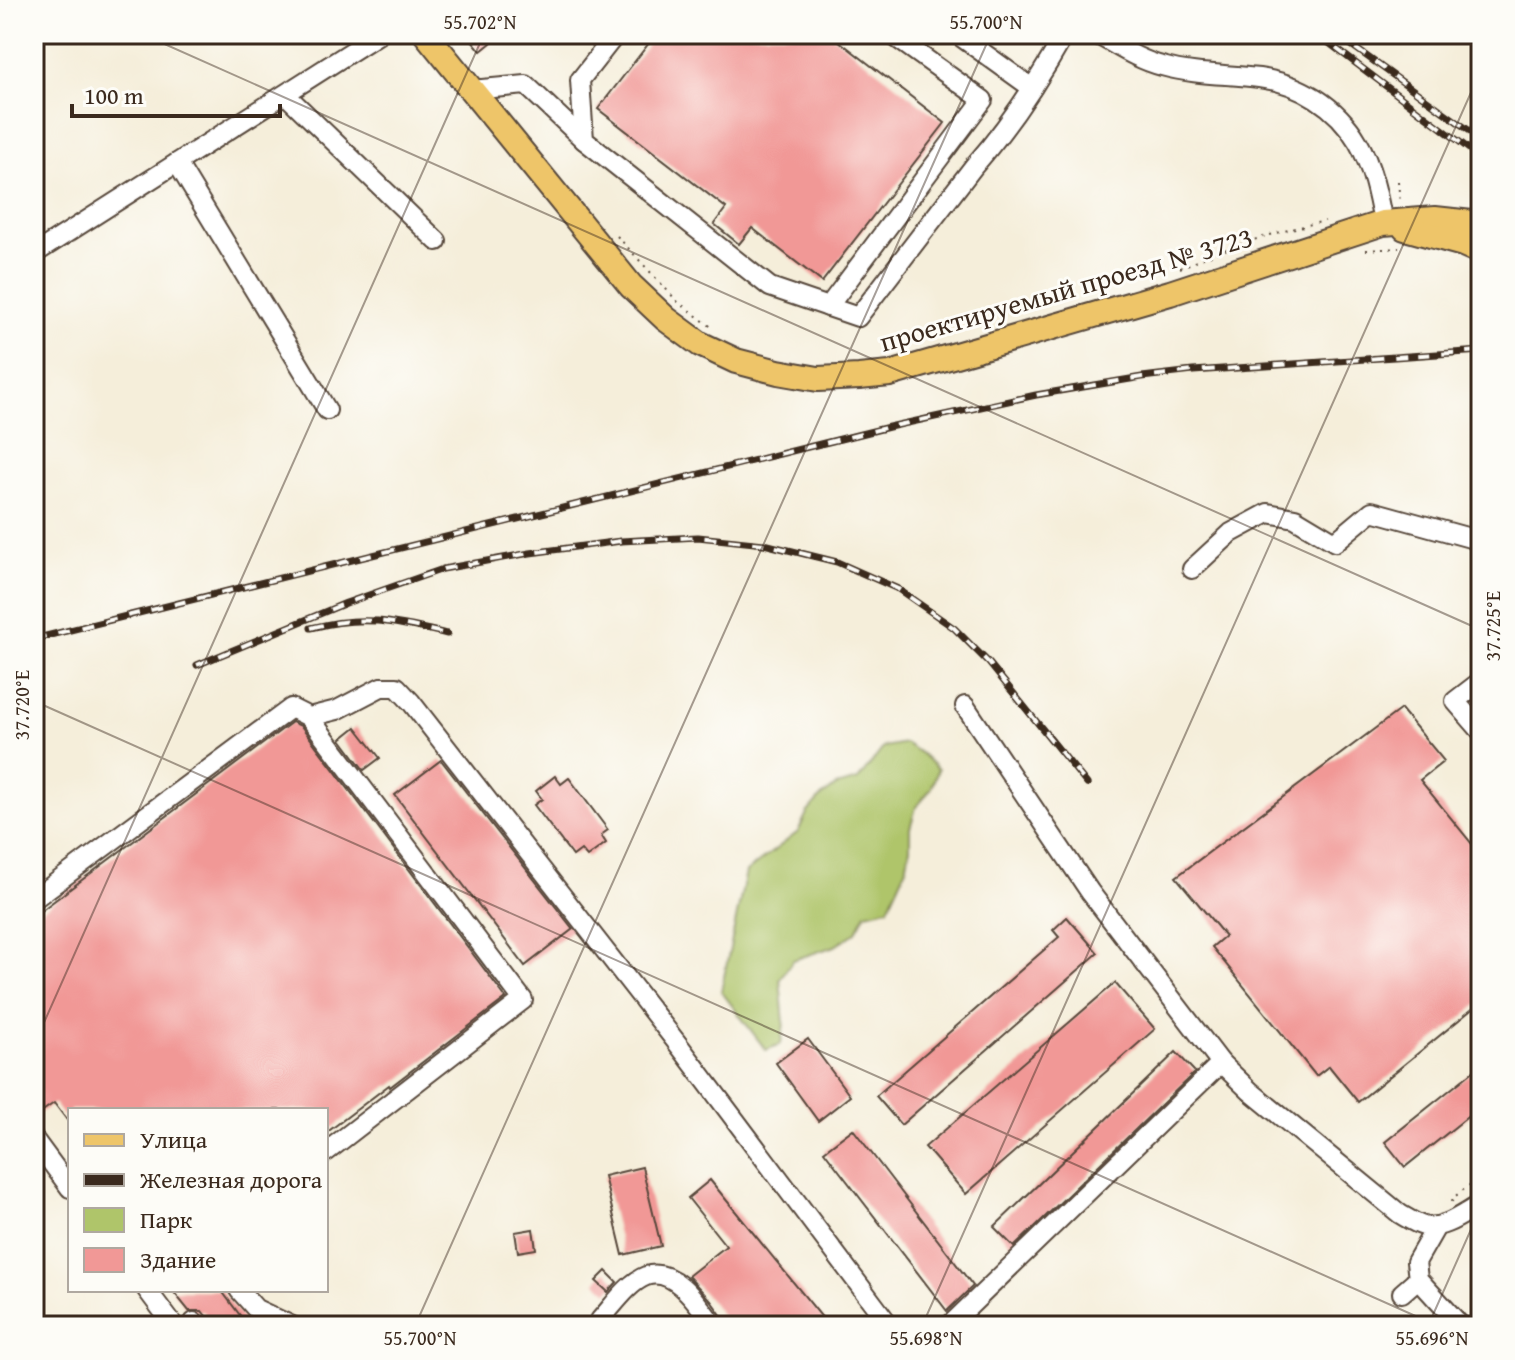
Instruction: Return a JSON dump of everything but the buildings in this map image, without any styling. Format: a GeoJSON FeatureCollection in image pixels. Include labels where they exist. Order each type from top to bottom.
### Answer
{"type":"FeatureCollection","features":[{"type":"Feature","properties":{"kind":"main road","name":"проектируемый проезд № 3723"},"geometry":{"type":"LineString","coordinates":[[426,34],[631,286],[666,319],[700,344],[736,361],[778,372],[818,379],[890,374],[1170,293],[1392,214],[1481,224]]}},
{"type":"Feature","properties":{"kind":"main road"},"geometry":{"type":"LineString","coordinates":[[1392,214],[1427,233],[1481,252]]}},
{"type":"Feature","properties":{"kind":"street"},"geometry":{"type":"LineString","coordinates":[[34,254],[379,34]]}},
{"type":"Feature","properties":{"kind":"street"},"geometry":{"type":"LineString","coordinates":[[584,140],[580,80],[616,34]]}},
{"type":"Feature","properties":{"kind":"street"},"geometry":{"type":"LineString","coordinates":[[828,307],[983,100],[891,34]]}},
{"type":"Feature","properties":{"kind":"street"},"geometry":{"type":"LineString","coordinates":[[957,34],[1032,88]]}},
{"type":"Feature","properties":{"kind":"street"},"geometry":{"type":"LineString","coordinates":[[471,90],[526,85],[584,140],[770,287],[858,317],[989,149],[1065,34]]}},
{"type":"Feature","properties":{"kind":"street"},"geometry":{"type":"LineString","coordinates":[[1096,34],[1138,58],[1161,66],[1192,73],[1262,78],[1302,89],[1333,110],[1358,142],[1375,184],[1392,214]]}},
{"type":"Feature","properties":{"kind":"street"},"geometry":{"type":"LineString","coordinates":[[286,95],[437,241]]}},
{"type":"Feature","properties":{"kind":"street"},"geometry":{"type":"LineString","coordinates":[[177,163],[327,410]]}},
{"type":"Feature","properties":{"kind":"street"},"geometry":{"type":"LineString","coordinates":[[1192,569],[1231,533],[1268,513],[1295,518],[1335,542],[1372,511],[1481,541]]}},
{"type":"Feature","properties":{"kind":"street"},"geometry":{"type":"LineString","coordinates":[[1481,681],[1455,701],[1481,731]]}},
{"type":"Feature","properties":{"kind":"street"},"geometry":{"type":"LineString","coordinates":[[309,717],[337,710],[381,687],[397,687],[681,1048],[890,1326]]}},
{"type":"Feature","properties":{"kind":"street"},"geometry":{"type":"LineString","coordinates":[[965,706],[1090,892],[1221,1063],[1250,1091],[1400,1214],[1421,1226],[1436,1227],[1448,1223],[1481,1204]]}},
{"type":"Feature","properties":{"kind":"street"},"geometry":{"type":"LineString","coordinates":[[34,899],[291,708],[309,717],[523,1000],[328,1150]]}},
{"type":"Feature","properties":{"kind":"street"},"geometry":{"type":"LineString","coordinates":[[949,1326],[1221,1063]]}},
{"type":"Feature","properties":{"kind":"street"},"geometry":{"type":"LineString","coordinates":[[34,1139],[68,1185]]}},
{"type":"Feature","properties":{"kind":"street"},"geometry":{"type":"LineString","coordinates":[[1436,1227],[1416,1262],[1418,1279],[1461,1326]]}},
{"type":"Feature","properties":{"kind":"street"},"geometry":{"type":"LineString","coordinates":[[600,1320],[632,1285],[646,1276],[659,1275],[686,1290],[714,1326]]}},
{"type":"Feature","properties":{"kind":"street"},"geometry":{"type":"LineString","coordinates":[[1402,1293],[1418,1279]]}},
{"type":"Feature","properties":{"kind":"street"},"geometry":{"type":"LineString","coordinates":[[148,1292],[174,1326]]}},
{"type":"Feature","properties":{"kind":"street"},"geometry":{"type":"LineString","coordinates":[[241,1292],[256,1309],[292,1326]]}},
{"type":"Feature","properties":{"kind":"path"},"geometry":{"type":"LineString","coordinates":[[1392,214],[1398,181]]}},
{"type":"Feature","properties":{"kind":"green space"},"geometry":{"type":"Polygon","coordinates":[[[905,743],[938,769],[931,789],[916,807],[910,828],[906,869],[888,908],[866,913],[855,933],[835,946],[793,960],[780,979],[784,1023],[781,1044],[766,1050],[721,991],[746,872],[798,832],[807,813],[820,798],[836,786],[858,780],[884,747],[905,743]]]}},
{"type":"Feature","properties":{"kind":"railway"},"geometry":{"type":"LineString","coordinates":[[1317,34],[1481,158]]}},
{"type":"Feature","properties":{"kind":"railway"},"geometry":{"type":"LineString","coordinates":[[1336,34],[1481,139]]}},
{"type":"Feature","properties":{"kind":"railway"},"geometry":{"type":"LineString","coordinates":[[34,639],[889,427],[1036,395],[1193,371],[1481,351]]}},
{"type":"Feature","properties":{"kind":"railway"},"geometry":{"type":"LineString","coordinates":[[197,665],[346,603],[443,569],[621,541],[698,537],[764,544],[837,562],[898,589],[954,628],[989,663],[1087,784]]}},
{"type":"Feature","properties":{"kind":"railway"},"geometry":{"type":"LineString","coordinates":[[311,628],[347,621],[379,621],[447,634]]}}]}
